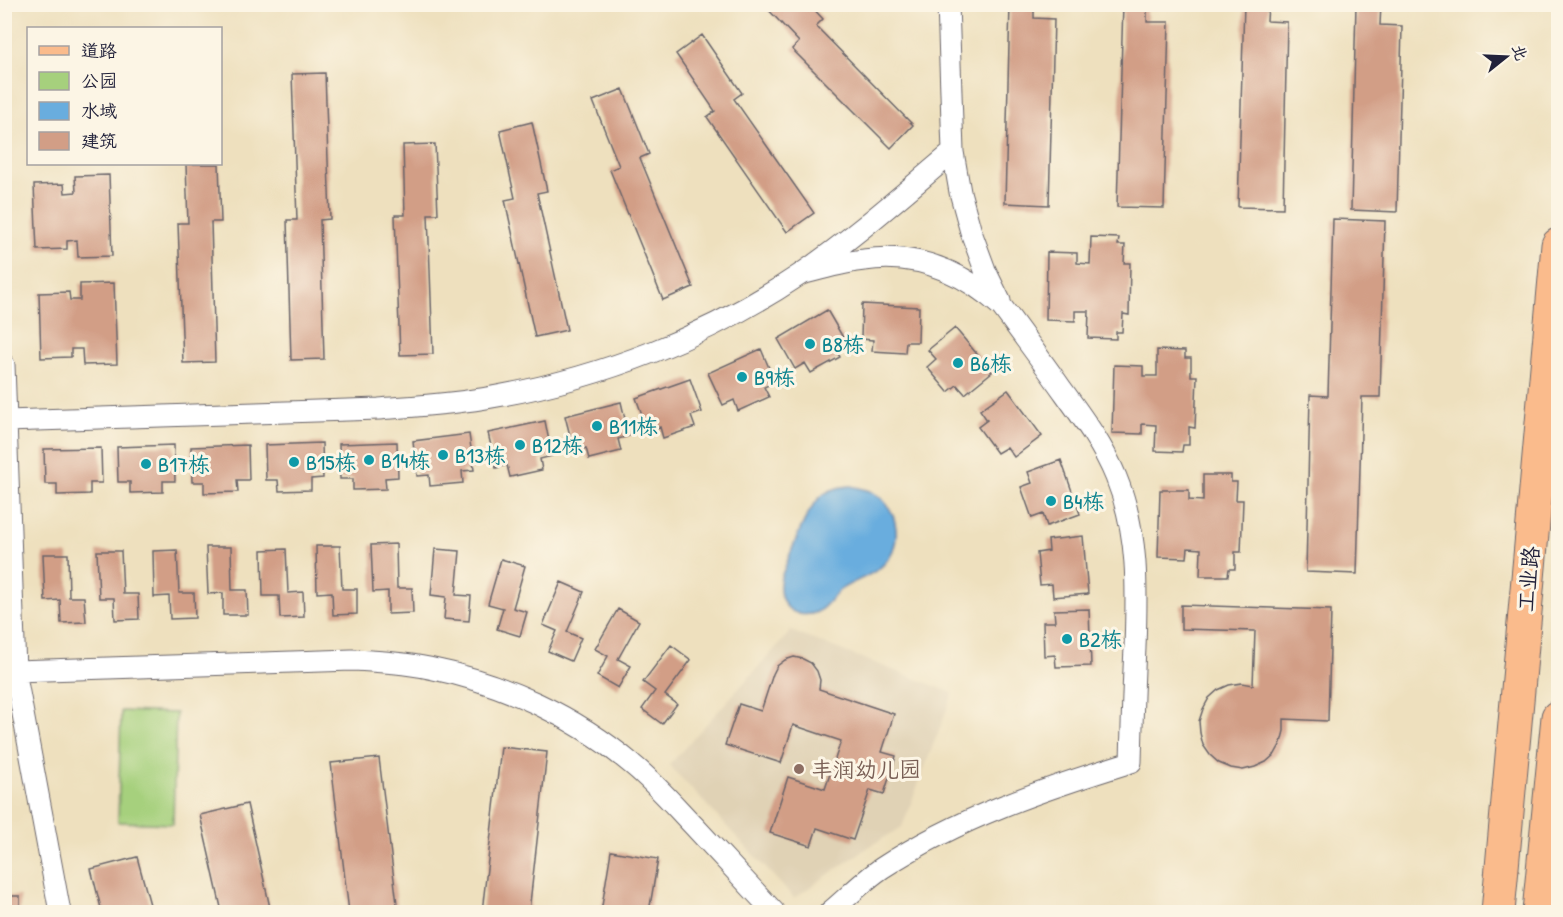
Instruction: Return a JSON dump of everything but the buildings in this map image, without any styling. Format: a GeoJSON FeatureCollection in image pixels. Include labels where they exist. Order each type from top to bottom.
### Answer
{"type":"FeatureCollection","features":[{"type":"Feature","properties":{"kind":"main road","name":"工业路"},"geometry":{"type":"LineString","coordinates":[[1498,912],[1558,245]]}},
{"type":"Feature","properties":{"kind":"main road"},"geometry":{"type":"LineString","coordinates":[[1539,912],[1558,717]]}},
{"type":"Feature","properties":{"kind":"street"},"geometry":{"type":"LineString","coordinates":[[948,4],[953,152],[960,192],[971,232],[1002,307]]}},
{"type":"Feature","properties":{"kind":"street"},"geometry":{"type":"LineString","coordinates":[[6,421],[379,409],[490,398],[556,384],[651,352],[702,330],[752,304],[801,274],[847,240],[953,152]]}},
{"type":"Feature","properties":{"kind":"street"},"geometry":{"type":"LineString","coordinates":[[801,274],[863,260],[906,259],[948,270],[986,292],[1002,307],[1087,424],[1103,450],[1126,506],[1133,536],[1136,587],[1131,762],[1005,804],[962,823],[880,869],[830,912]]}},
{"type":"Feature","properties":{"kind":"street"},"geometry":{"type":"LineString","coordinates":[[4,365],[15,671],[60,912]]}},
{"type":"Feature","properties":{"kind":"street"},"geometry":{"type":"LineString","coordinates":[[15,671],[352,660],[390,662],[465,676],[519,695],[570,720],[625,758],[660,790],[774,912]]}},
{"type":"Feature","properties":{"kind":"shaded area","name":"丰润幼儿园"},"geometry":{"type":"Polygon","coordinates":[[[791,631],[953,693],[902,827],[794,898],[669,765],[791,631]]]}},
{"type":"Feature","properties":{"kind":"green space"},"geometry":{"type":"Polygon","coordinates":[[[121,711],[176,713],[173,824],[118,822],[121,711]]]}},
{"type":"Feature","properties":{"kind":"water"},"geometry":{"type":"Polygon","coordinates":[[[851,486],[874,493],[890,510],[896,528],[896,538],[890,556],[874,572],[840,590],[817,612],[806,615],[793,612],[782,599],[780,583],[799,532],[811,510],[824,494],[834,489],[851,486]]]}},
{"type":"Feature","properties":{"kind":"place","name":"B8栋"},"geometry":{"type":"Point","coordinates":[810,344]}},
{"type":"Feature","properties":{"kind":"place","name":"B6栋"},"geometry":{"type":"Point","coordinates":[958,363]}},
{"type":"Feature","properties":{"kind":"place","name":"B9栋"},"geometry":{"type":"Point","coordinates":[742,377]}},
{"type":"Feature","properties":{"kind":"place","name":"B11栋"},"geometry":{"type":"Point","coordinates":[597,426]}},
{"type":"Feature","properties":{"kind":"place","name":"B12栋"},"geometry":{"type":"Point","coordinates":[520,445]}},
{"type":"Feature","properties":{"kind":"place","name":"B13栋"},"geometry":{"type":"Point","coordinates":[443,455]}},
{"type":"Feature","properties":{"kind":"place","name":"B14栋"},"geometry":{"type":"Point","coordinates":[369,460]}},
{"type":"Feature","properties":{"kind":"place","name":"B15栋"},"geometry":{"type":"Point","coordinates":[294,462]}},
{"type":"Feature","properties":{"kind":"place","name":"B17栋"},"geometry":{"type":"Point","coordinates":[146,464]}},
{"type":"Feature","properties":{"kind":"place","name":"B4栋"},"geometry":{"type":"Point","coordinates":[1051,501]}},
{"type":"Feature","properties":{"kind":"place","name":"B2栋"},"geometry":{"type":"Point","coordinates":[1067,639]}},
{"type":"Feature","properties":{"kind":"place","name":"丰润幼儿园"},"geometry":{"type":"Point","coordinates":[799,769]}}]}
